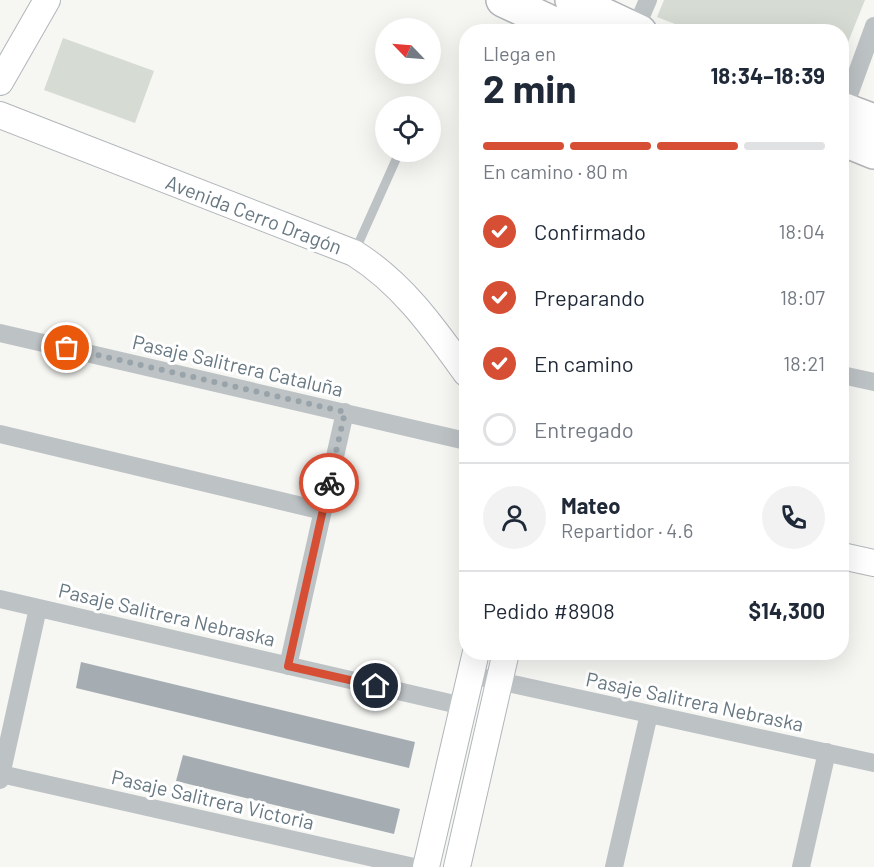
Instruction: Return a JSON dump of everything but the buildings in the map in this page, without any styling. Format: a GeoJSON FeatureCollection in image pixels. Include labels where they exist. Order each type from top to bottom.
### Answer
{"type":"FeatureCollection","features":[{"type":"Feature","properties":{"kind":"highway"},"geometry":{"type":"LineString","coordinates":[[503,0],[554,24]]}},
{"type":"Feature","properties":{"kind":"highway"},"geometry":{"type":"LineString","coordinates":[[572,0],[622,24]]}},
{"type":"Feature","properties":{"kind":"highway"},"geometry":{"type":"LineString","coordinates":[[849,119],[874,121]]}},
{"type":"Feature","properties":{"kind":"highway"},"geometry":{"type":"LineString","coordinates":[[849,125],[874,152]]}},
{"type":"Feature","properties":{"kind":"street"},"geometry":{"type":"LineString","coordinates":[[0,82],[47,0]]}},
{"type":"Feature","properties":{"kind":"street"},"geometry":{"type":"LineString","coordinates":[[639,24],[648,0]]}},
{"type":"Feature","properties":{"kind":"street"},"geometry":{"type":"LineString","coordinates":[[849,98],[874,26]]}},
{"type":"Feature","properties":{"kind":"street","name":"Avenida Cerro Dragón"},"geometry":{"type":"LineString","coordinates":[[0,115],[354,253],[374,266],[406,294],[459,364]]}},
{"type":"Feature","properties":{"kind":"street","name":"Pasaje Salitrera Cataluña"},"geometry":{"type":"LineString","coordinates":[[0,333],[459,439]]}},
{"type":"Feature","properties":{"kind":"street"},"geometry":{"type":"LineString","coordinates":[[849,377],[874,382]]}},
{"type":"Feature","properties":{"kind":"street"},"geometry":{"type":"LineString","coordinates":[[288,666],[345,412]]}},
{"type":"Feature","properties":{"kind":"street"},"geometry":{"type":"LineString","coordinates":[[0,434],[323,511]]}},
{"type":"Feature","properties":{"kind":"street"},"geometry":{"type":"LineString","coordinates":[[849,558],[874,563]]}},
{"type":"Feature","properties":{"kind":"street","name":"Pasaje Salitrera Nebraska"},"geometry":{"type":"LineString","coordinates":[[0,599],[463,706]]}},
{"type":"Feature","properties":{"kind":"street"},"geometry":{"type":"LineString","coordinates":[[1,777],[38,608]]}},
{"type":"Feature","properties":{"kind":"street"},"geometry":{"type":"LineString","coordinates":[[458,867],[504,660]]}},
{"type":"Feature","properties":{"kind":"street"},"geometry":{"type":"LineString","coordinates":[[426,867],[473,664]]}},
{"type":"Feature","properties":{"kind":"street","name":"Pasaje Salitrera Nebraska"},"geometry":{"type":"LineString","coordinates":[[473,664],[500,681],[874,763]]}},
{"type":"Feature","properties":{"kind":"street"},"geometry":{"type":"LineString","coordinates":[[614,867],[649,714]]}},
{"type":"Feature","properties":{"kind":"street"},"geometry":{"type":"LineString","coordinates":[[801,867],[827,753]]}},
{"type":"Feature","properties":{"kind":"street","name":"Pasaje Salitrera Victoria"},"geometry":{"type":"LineString","coordinates":[[1,777],[414,867]]}},
{"type":"Feature","properties":{"kind":"lane"},"geometry":{"type":"LineString","coordinates":[[354,253],[395,162]]}},
{"type":"Feature","properties":{"kind":"shaded area"},"geometry":{"type":"Polygon","coordinates":[[[664,0],[865,0],[849,40],[849,24],[675,24],[657,17],[664,0]]]}},
{"type":"Feature","properties":{"kind":"shaded area"},"geometry":{"type":"Polygon","coordinates":[[[63,38],[154,71],[135,123],[44,90],[63,38]]]}},
{"type":"Feature","properties":{"kind":"way so far"},"geometry":{"type":"LineString","coordinates":[[67,348],[345,412],[329,483]]}},
{"type":"Feature","properties":{"kind":"route"},"geometry":{"type":"LineString","coordinates":[[329,483],[288,666],[376,686]]}}]}
